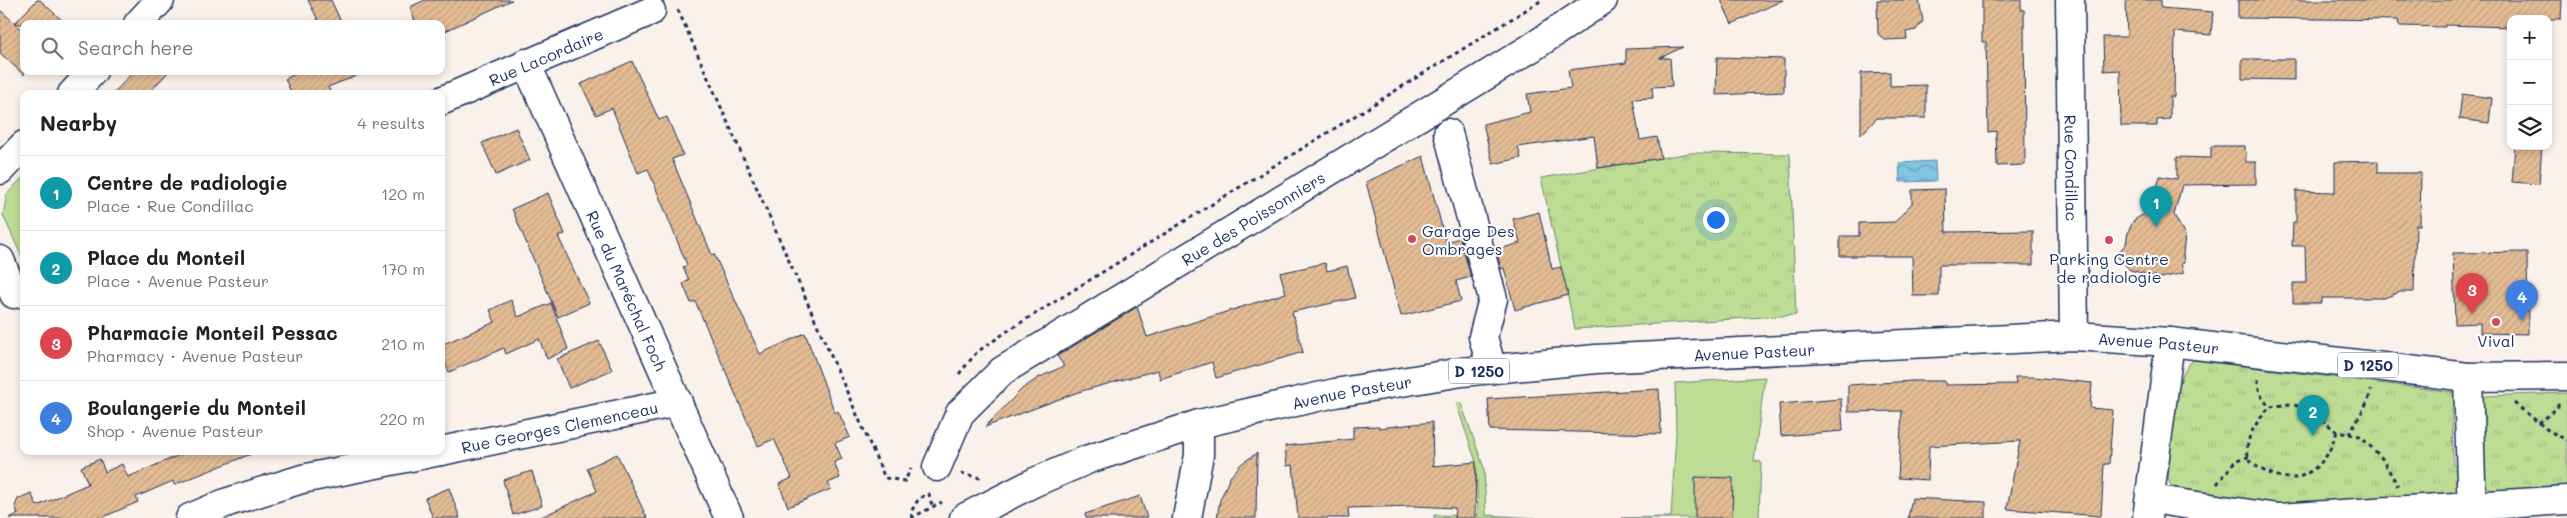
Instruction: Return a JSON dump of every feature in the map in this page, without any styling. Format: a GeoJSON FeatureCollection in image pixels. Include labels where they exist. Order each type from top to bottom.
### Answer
{"type":"FeatureCollection","features":[{"type":"Feature","properties":{"kind":"street"},"geometry":{"type":"LineString","coordinates":[[142,20],[160,0]]}},
{"type":"Feature","properties":{"kind":"street","name":"Rue des Poissonniers"},"geometry":{"type":"LineString","coordinates":[[925,463],[960,413],[1002,371],[1531,48],[1603,0]]}},
{"type":"Feature","properties":{"kind":"street","name":"Rue Condillac"},"geometry":{"type":"LineString","coordinates":[[2070,0],[2074,336]]}},
{"type":"Feature","properties":{"kind":"street","name":"Rue Lacordaire"},"geometry":{"type":"LineString","coordinates":[[445,99],[526,63],[664,10]]}},
{"type":"Feature","properties":{"kind":"street","name":"Rue du Maréchal Foch"},"geometry":{"type":"LineString","coordinates":[[526,63],[729,518]]}},
{"type":"Feature","properties":{"kind":"street"},"geometry":{"type":"LineString","coordinates":[[76,90],[89,75]]}},
{"type":"Feature","properties":{"kind":"street"},"geometry":{"type":"LineString","coordinates":[[1448,133],[1493,299],[1483,336],[1492,369]]}},
{"type":"Feature","properties":{"kind":"street"},"geometry":{"type":"LineString","coordinates":[[0,170],[20,149]]}},
{"type":"Feature","properties":{"kind":"street"},"geometry":{"type":"LineString","coordinates":[[0,260],[12,294]]}},
{"type":"Feature","properties":{"kind":"street","name":"Avenue Pasteur"},"geometry":{"type":"LineString","coordinates":[[964,518],[1035,482],[1089,459],[1199,424],[1334,392],[1492,369],[1596,359],[2074,336],[2170,342],[2468,377],[2501,377],[2565,386]]}},
{"type":"Feature","properties":{"kind":"street"},"geometry":{"type":"LineString","coordinates":[[2170,342],[2149,509],[2207,506],[2277,518],[2408,509],[2472,512],[2567,500]]}},
{"type":"Feature","properties":{"kind":"street"},"geometry":{"type":"LineString","coordinates":[[2468,377],[2472,512]]}},
{"type":"Feature","properties":{"kind":"street","name":"Rue Georges Clemenceau"},"geometry":{"type":"LineString","coordinates":[[445,450],[678,402]]}},
{"type":"Feature","properties":{"kind":"street"},"geometry":{"type":"LineString","coordinates":[[1187,518],[1199,455],[1199,424]]}},
{"type":"Feature","properties":{"kind":"street","name":"Rue Georges Clemenceau"},"geometry":{"type":"LineString","coordinates":[[190,518],[228,502],[302,479],[421,455]]}},
{"type":"Feature","properties":{"kind":"path"},"geometry":{"type":"LineString","coordinates":[[959,375],[977,352],[1009,330],[1542,0]]}},
{"type":"Feature","properties":{"kind":"path"},"geometry":{"type":"LineString","coordinates":[[664,10],[885,478],[904,481],[925,463]]}},
{"type":"Feature","properties":{"kind":"path"},"geometry":{"type":"LineString","coordinates":[[2349,434],[2368,401],[2376,366]]}},
{"type":"Feature","properties":{"kind":"path"},"geometry":{"type":"LineString","coordinates":[[2501,377],[2506,396],[2549,431],[2567,440]]}},
{"type":"Feature","properties":{"kind":"path"},"geometry":{"type":"LineString","coordinates":[[2539,423],[2557,408],[2565,386]]}},
{"type":"Feature","properties":{"kind":"path"},"geometry":{"type":"LineString","coordinates":[[2337,432],[2324,460],[2308,473],[2294,478],[2276,475],[2262,469],[2256,466],[2249,457],[2249,441],[2253,429],[2270,407],[2289,404],[2308,408],[2337,432],[2360,436],[2381,457],[2398,486],[2408,509]]}},
{"type":"Feature","properties":{"kind":"path"},"geometry":{"type":"LineString","coordinates":[[2207,506],[2224,473],[2236,460],[2249,457]]}},
{"type":"Feature","properties":{"kind":"path"},"geometry":{"type":"LineString","coordinates":[[912,518],[911,512],[919,498],[929,494],[932,506]]}},
{"type":"Feature","properties":{"kind":"green space"},"geometry":{"type":"Polygon","coordinates":[[[1690,153],[1790,154],[1796,315],[1575,329],[1541,178],[1690,153]]]}},
{"type":"Feature","properties":{"kind":"green space"},"geometry":{"type":"Polygon","coordinates":[[[20,180],[20,253],[3,215],[7,194],[20,180]]]}},
{"type":"Feature","properties":{"kind":"green space"},"geometry":{"type":"Polygon","coordinates":[[[2193,360],[2452,392],[2457,395],[2461,406],[2452,407],[2453,465],[2461,466],[2460,489],[2450,495],[2281,506],[2174,487],[2170,484],[2168,478],[2173,415],[2180,382],[2193,360]]]}},
{"type":"Feature","properties":{"kind":"green space"},"geometry":{"type":"Polygon","coordinates":[[[1765,377],[1754,461],[1761,462],[1759,518],[1621,518],[1671,517],[1676,433],[1675,383],[1765,377]]]}},
{"type":"Feature","properties":{"kind":"green space"},"geometry":{"type":"Polygon","coordinates":[[[2567,393],[2567,489],[2497,493],[2489,490],[2481,476],[2482,396],[2567,393]]]}},
{"type":"Feature","properties":{"kind":"green space"},"geometry":{"type":"Polygon","coordinates":[[[1456,403],[1461,403],[1484,468],[1486,515],[1536,518],[1434,518],[1434,515],[1478,516],[1476,462],[1456,403]]]}},
{"type":"Feature","properties":{"kind":"water"},"geometry":{"type":"Polygon","coordinates":[[[1935,161],[1936,181],[1900,182],[1899,163],[1935,161]]]}},
{"type":"Feature","properties":{"kind":"building"},"geometry":{"type":"Polygon","coordinates":[[[37,0],[40,0],[62,20],[20,20],[20,24],[15,24],[20,28],[20,71],[0,53],[0,10],[15,23],[37,0]]]}},
{"type":"Feature","properties":{"kind":"building"},"geometry":{"type":"Polygon","coordinates":[[[308,0],[331,0],[340,20],[318,20],[308,0]]]}},
{"type":"Feature","properties":{"kind":"building"},"geometry":{"type":"Polygon","coordinates":[[[425,0],[512,0],[445,31],[445,20],[415,20],[410,7],[425,0]]]}},
{"type":"Feature","properties":{"kind":"building"},"geometry":{"type":"Polygon","coordinates":[[[1721,0],[1783,0],[1732,24],[1721,0]]]}},
{"type":"Feature","properties":{"kind":"building"},"geometry":{"type":"Polygon","coordinates":[[[1877,0],[1919,0],[1923,21],[1916,30],[1906,32],[1907,39],[1885,40],[1878,34],[1877,0]]]}},
{"type":"Feature","properties":{"kind":"building"},"geometry":{"type":"Polygon","coordinates":[[[1982,0],[2021,0],[2021,10],[2024,10],[2025,165],[1997,166],[1996,131],[1988,132],[1986,42],[1982,42],[1982,0]]]}},
{"type":"Feature","properties":{"kind":"building"},"geometry":{"type":"Polygon","coordinates":[[[2126,0],[2161,0],[2161,8],[2213,12],[2211,35],[2175,32],[2174,97],[2170,97],[2170,119],[2157,120],[2157,126],[2121,126],[2120,70],[2104,71],[2103,37],[2127,37],[2126,0]]]}},
{"type":"Feature","properties":{"kind":"building"},"geometry":{"type":"Polygon","coordinates":[[[2238,0],[2562,0],[2561,19],[2552,19],[2552,15],[2507,15],[2507,27],[2399,26],[2398,20],[2238,18],[2238,0]]]}},
{"type":"Feature","properties":{"kind":"building"},"geometry":{"type":"Polygon","coordinates":[[[1683,47],[1660,58],[1670,58],[1672,86],[1652,87],[1653,98],[1633,99],[1640,140],[1657,137],[1661,158],[1598,168],[1594,136],[1518,147],[1521,158],[1493,164],[1483,124],[1530,112],[1527,94],[1571,88],[1568,70],[1626,63],[1626,49],[1683,47]]]}},
{"type":"Feature","properties":{"kind":"building"},"geometry":{"type":"Polygon","coordinates":[[[1717,57],[1784,59],[1784,92],[1716,95],[1717,57]]]}},
{"type":"Feature","properties":{"kind":"building"},"geometry":{"type":"Polygon","coordinates":[[[2242,59],[2294,59],[2294,80],[2242,79],[2242,59]]]}},
{"type":"Feature","properties":{"kind":"building"},"geometry":{"type":"Polygon","coordinates":[[[632,61],[659,120],[667,117],[683,155],[672,159],[712,255],[714,254],[760,354],[805,333],[835,413],[838,411],[850,437],[835,443],[842,459],[834,462],[840,478],[828,483],[831,489],[788,507],[779,484],[792,478],[774,439],[758,446],[695,301],[691,303],[683,284],[689,280],[683,267],[687,265],[648,169],[638,173],[612,108],[596,115],[581,84],[632,61]]]}},
{"type":"Feature","properties":{"kind":"building"},"geometry":{"type":"Polygon","coordinates":[[[1890,72],[1890,86],[1926,85],[1926,118],[1877,118],[1861,135],[1861,73],[1890,72]]]}},
{"type":"Feature","properties":{"kind":"building"},"geometry":{"type":"Polygon","coordinates":[[[130,75],[165,75],[152,90],[117,90],[130,75]]]}},
{"type":"Feature","properties":{"kind":"building"},"geometry":{"type":"Polygon","coordinates":[[[294,75],[358,75],[328,87],[329,90],[290,90],[285,79],[294,75]]]}},
{"type":"Feature","properties":{"kind":"building"},"geometry":{"type":"Polygon","coordinates":[[[2462,94],[2492,98],[2489,123],[2459,119],[2462,94]]]}},
{"type":"Feature","properties":{"kind":"building"},"geometry":{"type":"Polygon","coordinates":[[[516,128],[530,160],[496,175],[482,143],[516,128]]]}},
{"type":"Feature","properties":{"kind":"building"},"geometry":{"type":"Polygon","coordinates":[[[2211,146],[2245,146],[2246,162],[2256,162],[2256,184],[2182,185],[2174,215],[2185,235],[2184,263],[2181,264],[2184,273],[2161,278],[2130,270],[2116,255],[2126,244],[2128,232],[2134,220],[2151,210],[2160,176],[2177,179],[2177,157],[2211,158],[2211,146]]]}},
{"type":"Feature","properties":{"kind":"building"},"geometry":{"type":"Polygon","coordinates":[[[2515,150],[2542,150],[2539,184],[2512,182],[2515,150]]]}},
{"type":"Feature","properties":{"kind":"building"},"geometry":{"type":"Polygon","coordinates":[[[1423,156],[1446,242],[1460,238],[1471,277],[1456,281],[1461,301],[1401,316],[1366,182],[1423,156]]]}},
{"type":"Feature","properties":{"kind":"building"},"geometry":{"type":"Polygon","coordinates":[[[2378,161],[2378,173],[2421,173],[2420,225],[2416,225],[2414,292],[2400,292],[2384,298],[2322,298],[2322,303],[2293,303],[2293,283],[2306,283],[2305,246],[2292,246],[2293,222],[2296,222],[2296,191],[2335,192],[2335,162],[2378,161]]]}},
{"type":"Feature","properties":{"kind":"building"},"geometry":{"type":"Polygon","coordinates":[[[1945,189],[1946,232],[2033,231],[2033,265],[1939,265],[1939,296],[1913,296],[1912,256],[1840,256],[1840,236],[1859,236],[1859,223],[1895,222],[1912,203],[1912,190],[1945,189]]]}},
{"type":"Feature","properties":{"kind":"building"},"geometry":{"type":"Polygon","coordinates":[[[548,193],[565,234],[558,236],[589,303],[558,317],[512,209],[548,193]]]}},
{"type":"Feature","properties":{"kind":"building"},"geometry":{"type":"Polygon","coordinates":[[[1539,212],[1552,269],[1561,267],[1568,295],[1515,310],[1504,268],[1501,269],[1496,250],[1520,243],[1513,219],[1539,212]]]}},
{"type":"Feature","properties":{"kind":"building"},"geometry":{"type":"Polygon","coordinates":[[[2527,252],[2528,334],[2480,333],[2480,323],[2455,324],[2453,253],[2527,252]]]}},
{"type":"Feature","properties":{"kind":"building"},"geometry":{"type":"Polygon","coordinates":[[[1325,263],[1327,271],[1347,266],[1355,298],[1292,312],[1303,352],[1216,378],[1212,362],[1160,379],[1158,370],[1078,392],[985,427],[1022,389],[1038,378],[1064,366],[1057,356],[1137,307],[1147,337],[1286,293],[1280,273],[1325,263]]]}},
{"type":"Feature","properties":{"kind":"building"},"geometry":{"type":"Polygon","coordinates":[[[511,300],[518,317],[551,303],[568,349],[547,359],[539,339],[506,354],[504,348],[449,372],[445,362],[445,343],[495,322],[490,310],[511,300]]]}},
{"type":"Feature","properties":{"kind":"building"},"geometry":{"type":"Polygon","coordinates":[[[599,341],[612,370],[569,388],[557,359],[599,341]]]}},
{"type":"Feature","properties":{"kind":"building"},"geometry":{"type":"Polygon","coordinates":[[[2015,377],[2092,383],[2090,408],[2113,410],[2109,464],[2104,464],[2101,516],[2007,509],[2020,441],[1929,446],[1928,480],[1898,478],[1902,411],[1848,412],[1848,385],[1912,381],[1945,381],[1945,385],[2016,384],[2015,377]]]}},
{"type":"Feature","properties":{"kind":"building"},"geometry":{"type":"Polygon","coordinates":[[[1659,389],[1661,434],[1490,430],[1488,399],[1659,389]]]}},
{"type":"Feature","properties":{"kind":"building"},"geometry":{"type":"Polygon","coordinates":[[[1841,399],[1843,431],[1781,436],[1779,404],[1841,399]]]}},
{"type":"Feature","properties":{"kind":"building"},"geometry":{"type":"Polygon","coordinates":[[[1432,422],[1433,466],[1476,462],[1475,518],[1454,518],[1455,508],[1414,506],[1348,508],[1349,518],[1298,518],[1293,465],[1287,466],[1285,446],[1353,439],[1353,427],[1379,426],[1379,428],[1432,422]]]}},
{"type":"Feature","properties":{"kind":"building"},"geometry":{"type":"Polygon","coordinates":[[[1257,453],[1256,518],[1217,518],[1220,500],[1230,477],[1241,464],[1257,453]]]}},
{"type":"Feature","properties":{"kind":"building"},"geometry":{"type":"Polygon","coordinates":[[[617,454],[647,518],[539,518],[597,491],[587,468],[617,454]]]}},
{"type":"Feature","properties":{"kind":"building"},"geometry":{"type":"Polygon","coordinates":[[[180,455],[249,455],[174,485],[173,481],[136,497],[138,502],[101,518],[9,518],[18,514],[15,506],[18,499],[31,493],[37,506],[88,484],[81,467],[100,459],[105,472],[122,464],[128,477],[180,455]]]}},
{"type":"Feature","properties":{"kind":"building"},"geometry":{"type":"Polygon","coordinates":[[[532,471],[542,506],[513,515],[503,480],[532,471]]]}},
{"type":"Feature","properties":{"kind":"building"},"geometry":{"type":"Polygon","coordinates":[[[1695,477],[1733,478],[1732,518],[1695,518],[1695,477]]]}},
{"type":"Feature","properties":{"kind":"building"},"geometry":{"type":"Polygon","coordinates":[[[449,488],[460,518],[433,518],[425,498],[449,488]]]}},
{"type":"Feature","properties":{"kind":"building"},"geometry":{"type":"Polygon","coordinates":[[[1140,496],[1147,518],[1086,518],[1085,514],[1140,496]]]}},
{"type":"Feature","properties":{"kind":"building"},"geometry":{"type":"Polygon","coordinates":[[[1912,498],[1986,502],[1986,518],[1908,518],[1912,498]]]}},
{"type":"Feature","properties":{"kind":"place","name":"Centre de radiologie"},"geometry":{"type":"Point","coordinates":[2156,227]}},
{"type":"Feature","properties":{"kind":"place","name":"Garage Des Ombrages"},"geometry":{"type":"Point","coordinates":[1412,239]}},
{"type":"Feature","properties":{"kind":"place","name":"Parking Centre de radiologie"},"geometry":{"type":"Point","coordinates":[2109,240]}},
{"type":"Feature","properties":{"kind":"place","name":"Pharmacie Monteil Pessac"},"geometry":{"type":"Point","coordinates":[2472,314]}},
{"type":"Feature","properties":{"kind":"place","name":"Boulangerie du Monteil"},"geometry":{"type":"Point","coordinates":[2522,321]}},
{"type":"Feature","properties":{"kind":"place","name":"Vival"},"geometry":{"type":"Point","coordinates":[2496,322]}},
{"type":"Feature","properties":{"kind":"place","name":"Place du Monteil"},"geometry":{"type":"Point","coordinates":[2313,436]}}]}
